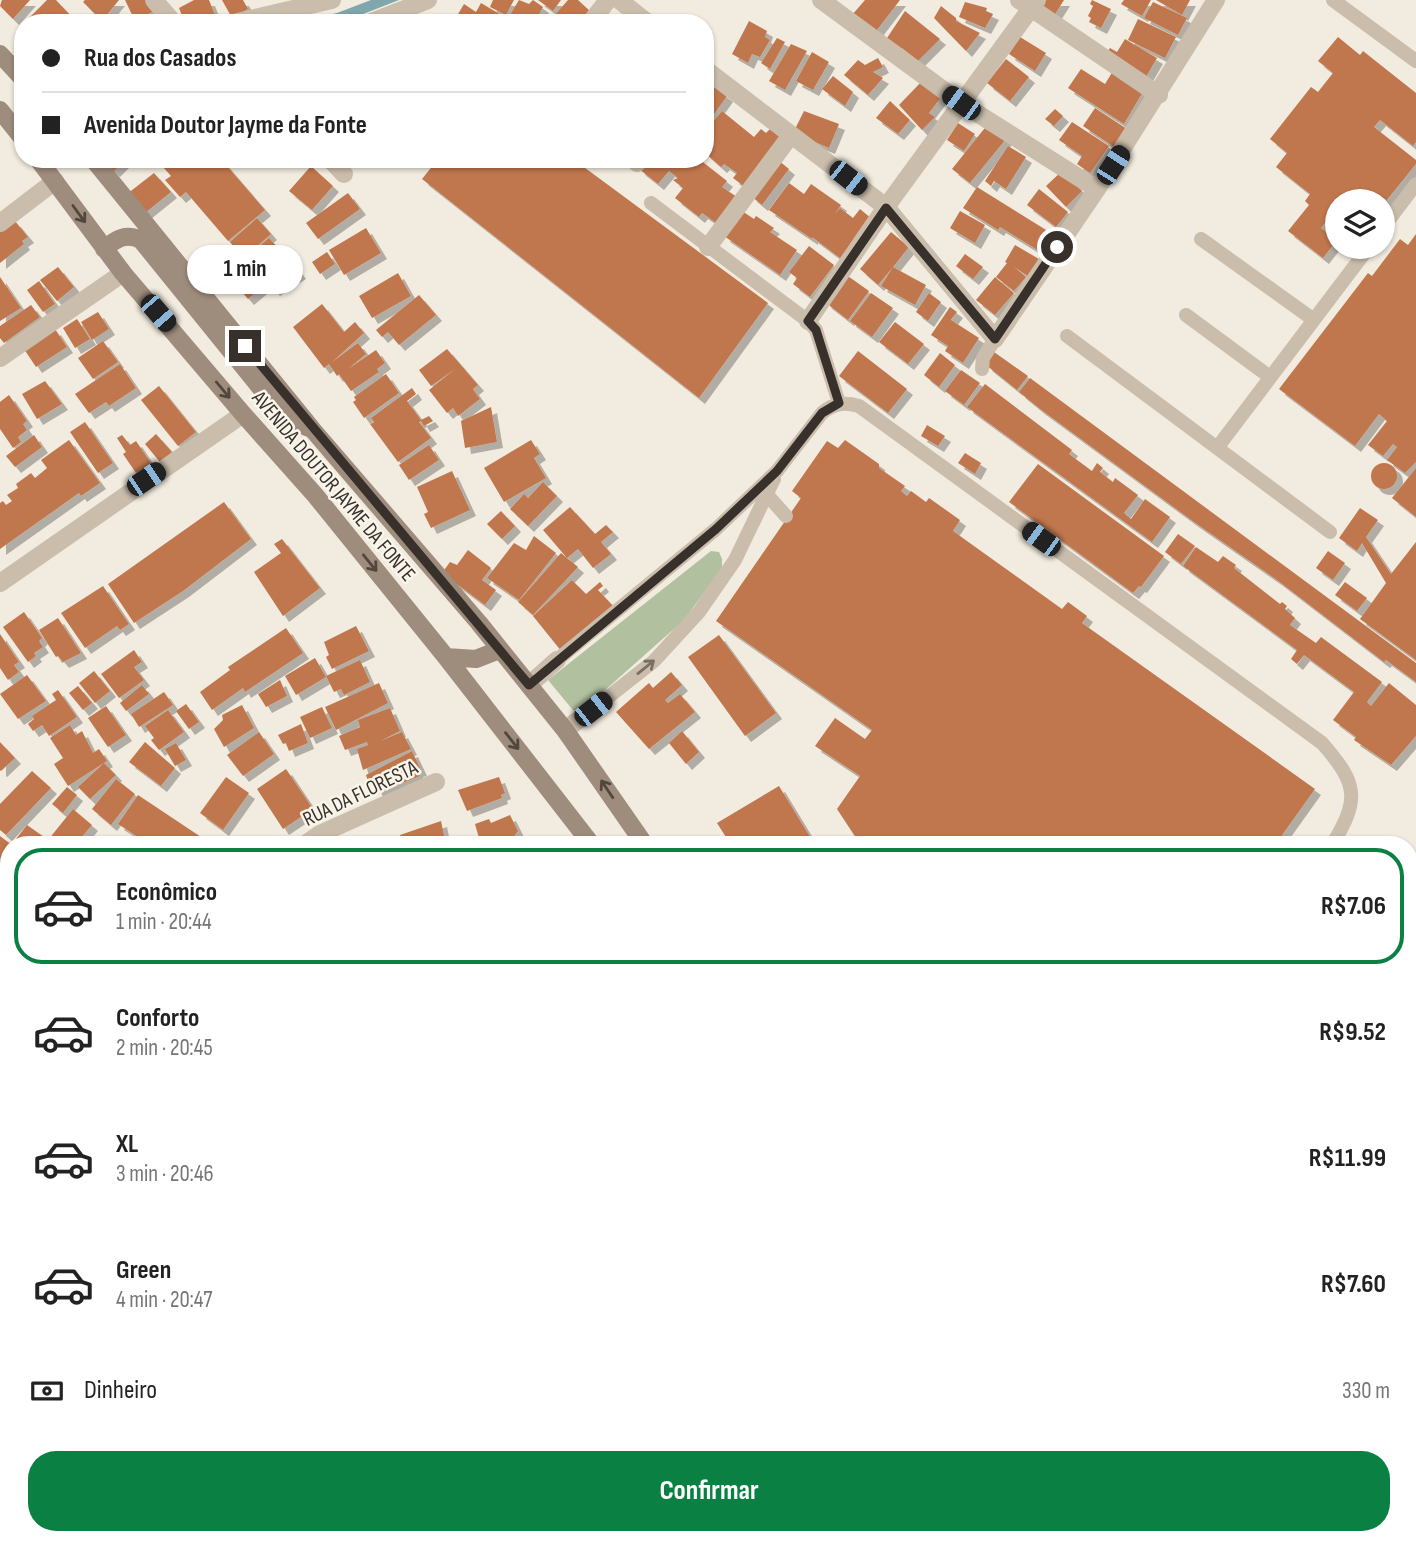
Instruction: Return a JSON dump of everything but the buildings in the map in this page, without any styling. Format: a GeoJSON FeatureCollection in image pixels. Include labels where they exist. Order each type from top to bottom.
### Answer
{"type":"FeatureCollection","features":[{"type":"Feature","properties":{"kind":"main road"},"geometry":{"type":"LineString","coordinates":[[0,54],[14,69]]}},
{"type":"Feature","properties":{"kind":"main road"},"geometry":{"type":"LineString","coordinates":[[0,110],[14,128]]}},
{"type":"Feature","properties":{"kind":"main road","name":"AVENIDA DOUTOR JAYME DA FONTE"},"geometry":{"type":"LineString","coordinates":[[45,168],[123,273],[315,495],[446,657],[585,836]]}},
{"type":"Feature","properties":{"kind":"main road","name":"AVENIDA DOUTOR JAYME DA FONTE"},"geometry":{"type":"LineString","coordinates":[[100,168],[312,429],[529,685],[565,730],[639,836]]}},
{"type":"Feature","properties":{"kind":"main road"},"geometry":{"type":"LineString","coordinates":[[104,248],[123,236],[141,240],[285,418],[312,429]]}},
{"type":"Feature","properties":{"kind":"main road"},"geometry":{"type":"LineString","coordinates":[[446,657],[476,659],[499,650]]}},
{"type":"Feature","properties":{"kind":"street"},"geometry":{"type":"LineString","coordinates":[[155,0],[167,14]]}},
{"type":"Feature","properties":{"kind":"street"},"geometry":{"type":"LineString","coordinates":[[392,14],[428,0]]}},
{"type":"Feature","properties":{"kind":"street"},"geometry":{"type":"LineString","coordinates":[[597,14],[608,0]]}},
{"type":"Feature","properties":{"kind":"street"},"geometry":{"type":"LineString","coordinates":[[619,0],[637,14]]}},
{"type":"Feature","properties":{"kind":"street"},"geometry":{"type":"LineString","coordinates":[[821,0],[961,103],[1097,188]]}},
{"type":"Feature","properties":{"kind":"street"},"geometry":{"type":"LineString","coordinates":[[714,76],[886,208],[995,339],[1159,95],[1216,0]]}},
{"type":"Feature","properties":{"kind":"street"},"geometry":{"type":"LineString","coordinates":[[280,14],[325,1]]}},
{"type":"Feature","properties":{"kind":"street"},"geometry":{"type":"LineString","coordinates":[[808,321],[1029,3],[1159,95]]}},
{"type":"Feature","properties":{"kind":"street"},"geometry":{"type":"LineString","coordinates":[[708,247],[792,135]]}},
{"type":"Feature","properties":{"kind":"street"},"geometry":{"type":"LineString","coordinates":[[338,168],[344,174]]}},
{"type":"Feature","properties":{"kind":"street"},"geometry":{"type":"LineString","coordinates":[[0,223],[55,181]]}},
{"type":"Feature","properties":{"kind":"street"},"geometry":{"type":"LineString","coordinates":[[0,358],[123,273]]}},
{"type":"Feature","properties":{"kind":"street"},"geometry":{"type":"LineString","coordinates":[[0,583],[243,414]]}},
{"type":"Feature","properties":{"kind":"street"},"geometry":{"type":"LineString","coordinates":[[529,685],[557,660]]}},
{"type":"Feature","properties":{"kind":"street"},"geometry":{"type":"LineString","coordinates":[[565,730],[593,709]]}},
{"type":"Feature","properties":{"kind":"street","name":"RUA DA FLORESTA"},"geometry":{"type":"LineString","coordinates":[[317,836],[436,782]]}},
{"type":"Feature","properties":{"kind":"lane"},"geometry":{"type":"LineString","coordinates":[[1333,0],[1416,61]]}},
{"type":"Feature","properties":{"kind":"lane"},"geometry":{"type":"LineString","coordinates":[[1395,212],[1416,184]]}},
{"type":"Feature","properties":{"kind":"lane"},"geometry":{"type":"LineString","coordinates":[[651,203],[808,321],[816,330],[839,403]]}},
{"type":"Feature","properties":{"kind":"lane"},"geometry":{"type":"LineString","coordinates":[[1201,239],[1314,320]]}},
{"type":"Feature","properties":{"kind":"lane"},"geometry":{"type":"LineString","coordinates":[[1217,447],[1360,259]]}},
{"type":"Feature","properties":{"kind":"lane"},"geometry":{"type":"LineString","coordinates":[[1186,316],[1270,377]]}},
{"type":"Feature","properties":{"kind":"lane"},"geometry":{"type":"LineString","coordinates":[[1067,336],[1330,531]]}},
{"type":"Feature","properties":{"kind":"lane"},"geometry":{"type":"LineString","coordinates":[[982,369],[983,358],[995,339]]}},
{"type":"Feature","properties":{"kind":"lane"},"geometry":{"type":"LineString","coordinates":[[593,709],[654,661],[699,612],[735,560],[764,490],[822,413],[839,403],[859,407],[1322,743],[1340,764],[1352,793],[1352,805],[1337,836]]}},
{"type":"Feature","properties":{"kind":"lane"},"geometry":{"type":"LineString","coordinates":[[764,490],[786,516]]}},
{"type":"Feature","properties":{"kind":"lane"},"geometry":{"type":"LineString","coordinates":[[557,660],[764,490]]}},
{"type":"Feature","properties":{"kind":"green space"},"geometry":{"type":"Polygon","coordinates":[[[711,551],[719,552],[722,568],[684,620],[577,715],[548,680],[711,551]]]}},
{"type":"Feature","properties":{"kind":"water"},"geometry":{"type":"Polygon","coordinates":[[[371,0],[399,0],[363,14],[333,14],[371,0]]]}},
{"type":"Feature","properties":{"kind":"route"},"geometry":{"type":"LineString","coordinates":[[245,346],[529,685],[716,529],[777,471],[822,413],[839,403],[816,330],[808,321],[886,208],[995,339],[1057,247]]}}]}
